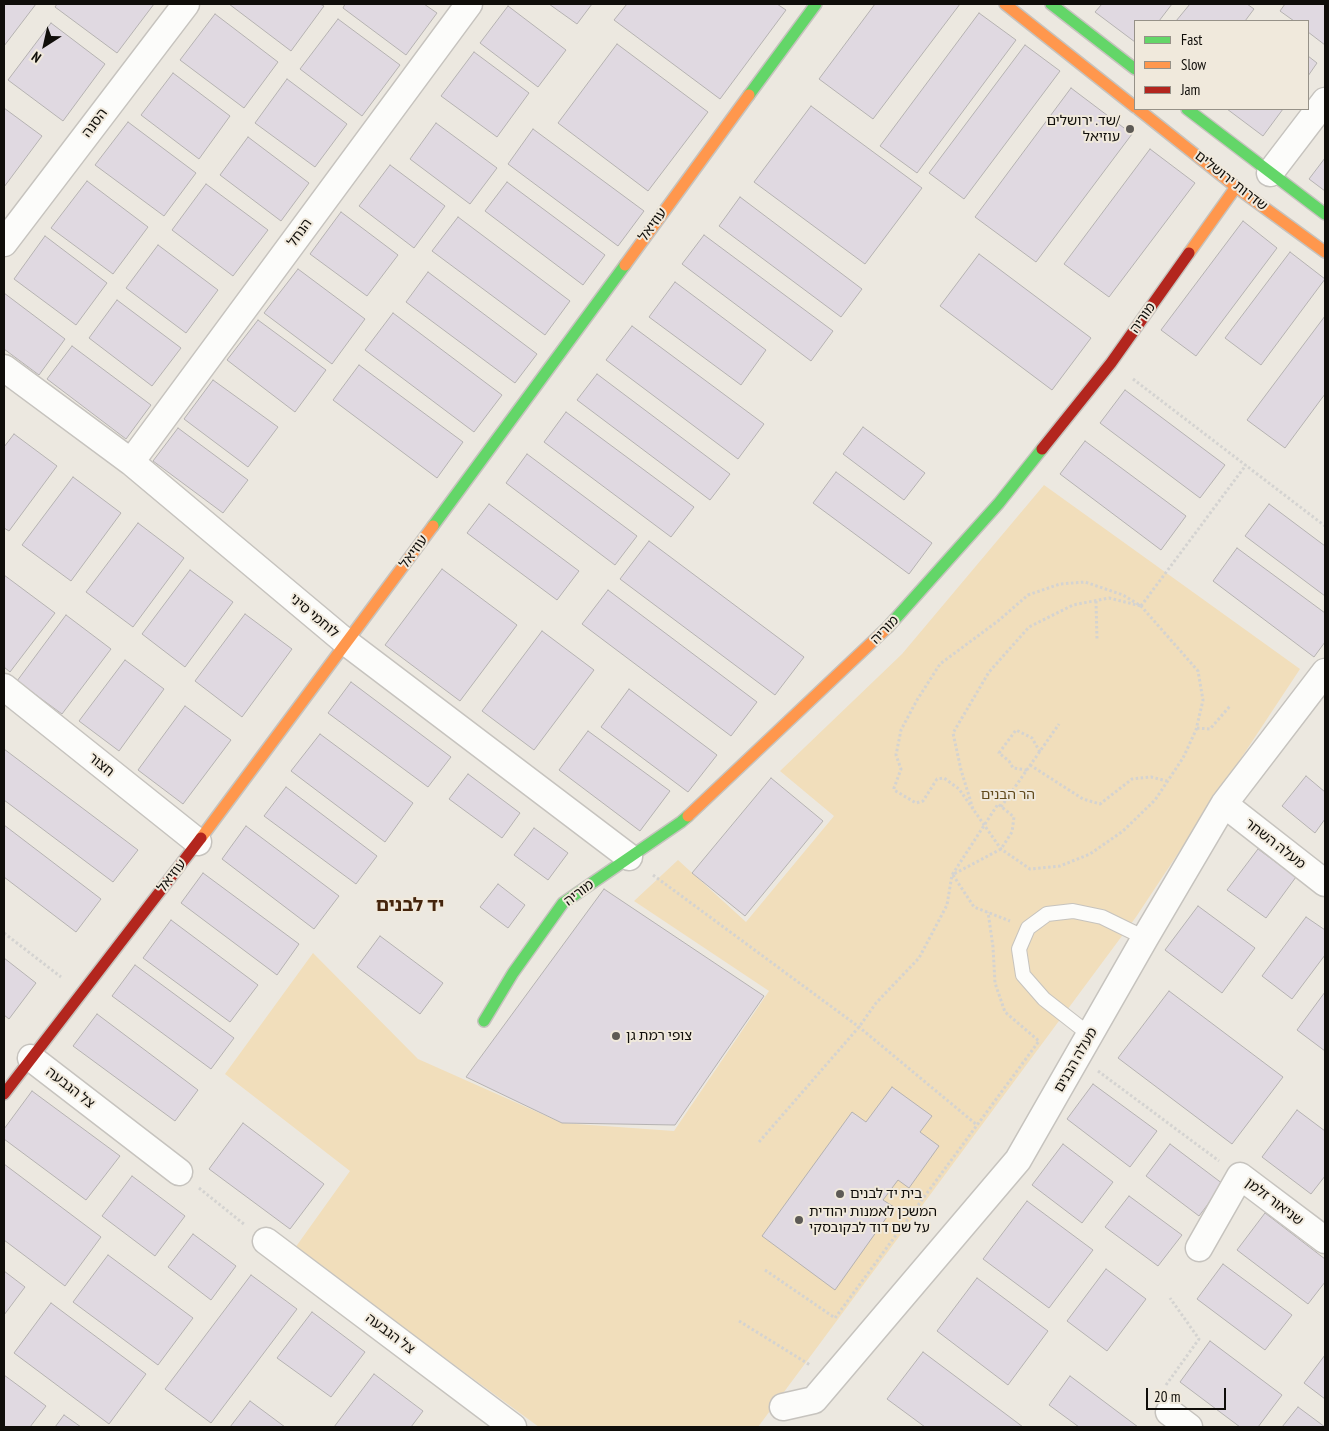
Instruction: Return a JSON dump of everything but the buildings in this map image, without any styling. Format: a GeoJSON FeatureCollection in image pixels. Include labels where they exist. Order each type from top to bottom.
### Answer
{"type":"FeatureCollection","features":[{"type":"Feature","properties":{"kind":"street","name":"הסנה"},"geometry":{"type":"LineString","coordinates":[[4,243],[186,4]]}},
{"type":"Feature","properties":{"kind":"street","name":"הנחל"},"geometry":{"type":"LineString","coordinates":[[131,462],[468,4]]}},
{"type":"Feature","properties":{"kind":"street","name":"עוזיאל"},"geometry":{"type":"LineString","coordinates":[[4,1094],[198,842],[347,643],[816,4]]}},
{"type":"Feature","properties":{"kind":"street","name":"שדרות ירושלים"},"geometry":{"type":"LineString","coordinates":[[1005,4],[1134,106]]}},
{"type":"Feature","properties":{"kind":"street"},"geometry":{"type":"LineString","coordinates":[[1050,4],[1134,68]]}},
{"type":"Feature","properties":{"kind":"street"},"geometry":{"type":"LineString","coordinates":[[1270,173],[1325,101]]}},
{"type":"Feature","properties":{"kind":"street","name":"שדרות ירושלים"},"geometry":{"type":"LineString","coordinates":[[1139,110],[1236,187],[1325,252]]}},
{"type":"Feature","properties":{"kind":"street"},"geometry":{"type":"LineString","coordinates":[[1188,110],[1325,214]]}},
{"type":"Feature","properties":{"kind":"street","name":"מוריה"},"geometry":{"type":"LineString","coordinates":[[484,1021],[513,973],[563,903],[681,822],[882,634],[999,502],[1111,363],[1236,187]]}},
{"type":"Feature","properties":{"kind":"street","name":"לוחמי סיני"},"geometry":{"type":"LineString","coordinates":[[4,368],[131,462],[347,643],[629,857]]}},
{"type":"Feature","properties":{"kind":"street","name":"מעלה הבנים"},"geometry":{"type":"LineString","coordinates":[[783,1407],[814,1400],[1018,1160],[1224,804],[1325,672]]}},
{"type":"Feature","properties":{"kind":"street","name":"חצור"},"geometry":{"type":"LineString","coordinates":[[4,687],[198,842]]}},
{"type":"Feature","properties":{"kind":"street","name":"מעלה השחר"},"geometry":{"type":"LineString","coordinates":[[1224,804],[1325,883]]}},
{"type":"Feature","properties":{"kind":"street","name":"צל הגבעה"},"geometry":{"type":"LineString","coordinates":[[31,1058],[179,1172]]}},
{"type":"Feature","properties":{"kind":"street","name":"שניאור זלמן"},"geometry":{"type":"LineString","coordinates":[[1199,1248],[1240,1176],[1325,1240]]}},
{"type":"Feature","properties":{"kind":"street","name":"צל הגבעה"},"geometry":{"type":"LineString","coordinates":[[266,1241],[514,1427]]}},
{"type":"Feature","properties":{"kind":"lane"},"geometry":{"type":"LineString","coordinates":[[1084,1045],[1023,975],[1019,949],[1028,928],[1048,914],[1072,911],[1102,917],[1145,938]]}},
{"type":"Feature","properties":{"kind":"path"},"geometry":{"type":"LineString","coordinates":[[1111,363],[1325,526]]}},
{"type":"Feature","properties":{"kind":"path"},"geometry":{"type":"LineString","coordinates":[[1141,606],[1246,465]]}},
{"type":"Feature","properties":{"kind":"path"},"geometry":{"type":"LineString","coordinates":[[1085,582],[1123,595],[1141,606],[1198,671],[1203,700],[1197,728],[1183,758],[1155,800],[1123,831],[1090,854],[1060,866],[1030,869],[1001,849],[959,789],[944,778],[937,779],[923,801],[916,803],[894,790],[901,769],[896,755],[900,730],[940,664],[998,621],[1028,595],[1060,584],[1085,582]]}},
{"type":"Feature","properties":{"kind":"path"},"geometry":{"type":"LineString","coordinates":[[973,809],[961,770],[953,733],[989,672],[1029,627],[1073,605],[1109,598],[1141,606]]}},
{"type":"Feature","properties":{"kind":"path"},"geometry":{"type":"LineString","coordinates":[[1096,601],[1097,640]]}},
{"type":"Feature","properties":{"kind":"path"},"geometry":{"type":"LineString","coordinates":[[1197,728],[1210,729],[1230,706]]}},
{"type":"Feature","properties":{"kind":"path"},"geometry":{"type":"LineString","coordinates":[[1001,807],[1059,724]]}},
{"type":"Feature","properties":{"kind":"path"},"geometry":{"type":"LineString","coordinates":[[1027,770],[1014,768],[999,753],[1016,730],[1032,738],[1040,752]]}},
{"type":"Feature","properties":{"kind":"path"},"geometry":{"type":"LineString","coordinates":[[1030,765],[1083,799],[1100,804],[1132,779],[1151,778],[1167,782]]}},
{"type":"Feature","properties":{"kind":"path"},"geometry":{"type":"LineString","coordinates":[[759,1142],[859,1027],[876,1003],[919,958],[947,906],[952,875],[998,804],[1014,817],[1012,832],[1001,849],[952,875]]}},
{"type":"Feature","properties":{"kind":"path"},"geometry":{"type":"LineString","coordinates":[[629,857],[859,1027],[976,1125]]}},
{"type":"Feature","properties":{"kind":"path"},"geometry":{"type":"LineString","coordinates":[[952,875],[974,907],[1028,928]]}},
{"type":"Feature","properties":{"kind":"path"},"geometry":{"type":"LineString","coordinates":[[765,1270],[835,1318],[1039,1040],[1005,1012],[995,983],[993,947],[988,912]]}},
{"type":"Feature","properties":{"kind":"path"},"geometry":{"type":"LineString","coordinates":[[4,933],[82,993]]}},
{"type":"Feature","properties":{"kind":"path"},"geometry":{"type":"LineString","coordinates":[[1084,1045],[1221,1163]]}},
{"type":"Feature","properties":{"kind":"path"},"geometry":{"type":"LineString","coordinates":[[207,1194],[236,1217]]}},
{"type":"Feature","properties":{"kind":"path"},"geometry":{"type":"LineString","coordinates":[[1165,1386],[1199,1339],[1170,1298]]}},
{"type":"Feature","properties":{"kind":"path"},"geometry":{"type":"LineString","coordinates":[[739,1321],[832,1378]]}},
{"type":"Feature","properties":{"kind":"green space","name":"הר הבנים"},"geometry":{"type":"Polygon","coordinates":[[[1044,485],[1300,669],[1136,917],[758,1427],[539,1427],[295,1248],[350,1171],[225,1074],[313,953],[418,1059],[562,1123],[674,1131],[769,991],[634,901],[678,860],[746,922],[834,816],[780,771],[902,654],[1044,485]]]}},
{"type":"Feature","properties":{"kind":"traffic: fast"},"geometry":{"type":"LineString","coordinates":[[749,95],[816,4]]}},
{"type":"Feature","properties":{"kind":"traffic: fast"},"geometry":{"type":"LineString","coordinates":[[1051,4],[1134,68]]}},
{"type":"Feature","properties":{"kind":"traffic: fast"},"geometry":{"type":"LineString","coordinates":[[1188,110],[1325,214]]}},
{"type":"Feature","properties":{"kind":"traffic: fast"},"geometry":{"type":"LineString","coordinates":[[433,526],[625,265]]}},
{"type":"Feature","properties":{"kind":"traffic: fast"},"geometry":{"type":"LineString","coordinates":[[888,627],[999,503],[1042,449]]}},
{"type":"Feature","properties":{"kind":"traffic: fast"},"geometry":{"type":"LineString","coordinates":[[484,1021],[513,973],[563,903],[688,816]]}},
{"type":"Feature","properties":{"kind":"traffic: slow"},"geometry":{"type":"LineString","coordinates":[[1005,4],[1134,106]]}},
{"type":"Feature","properties":{"kind":"traffic: slow"},"geometry":{"type":"LineString","coordinates":[[625,265],[749,95]]}},
{"type":"Feature","properties":{"kind":"traffic: slow"},"geometry":{"type":"LineString","coordinates":[[1139,110],[1236,187],[1325,252]]}},
{"type":"Feature","properties":{"kind":"traffic: slow"},"geometry":{"type":"LineString","coordinates":[[1189,253],[1236,187]]}},
{"type":"Feature","properties":{"kind":"traffic: slow"},"geometry":{"type":"LineString","coordinates":[[201,838],[433,526]]}},
{"type":"Feature","properties":{"kind":"traffic: slow"},"geometry":{"type":"LineString","coordinates":[[688,816],[888,627]]}},
{"type":"Feature","properties":{"kind":"traffic: jam"},"geometry":{"type":"LineString","coordinates":[[1042,449],[1111,363],[1189,253]]}},
{"type":"Feature","properties":{"kind":"traffic: jam"},"geometry":{"type":"LineString","coordinates":[[4,1094],[201,838]]}},
{"type":"Feature","properties":{"kind":"place","name":"שד. ירושלים/ עוזיאל"},"geometry":{"type":"Point","coordinates":[1130,129]}},
{"type":"Feature","properties":{"kind":"place","name":"צופי רמת גן"},"geometry":{"type":"Point","coordinates":[616,1036]}},
{"type":"Feature","properties":{"kind":"place","name":"בית יד לבנים"},"geometry":{"type":"Point","coordinates":[840,1194]}},
{"type":"Feature","properties":{"kind":"place","name":"המשכן לאמנות יהודית על שם דוד לבקובסקי"},"geometry":{"type":"Point","coordinates":[799,1220]}},
{"type":"Feature","properties":{"kind":"district","name":"יד לבנים"},"geometry":{"type":"Point","coordinates":[410,906]}}]}
